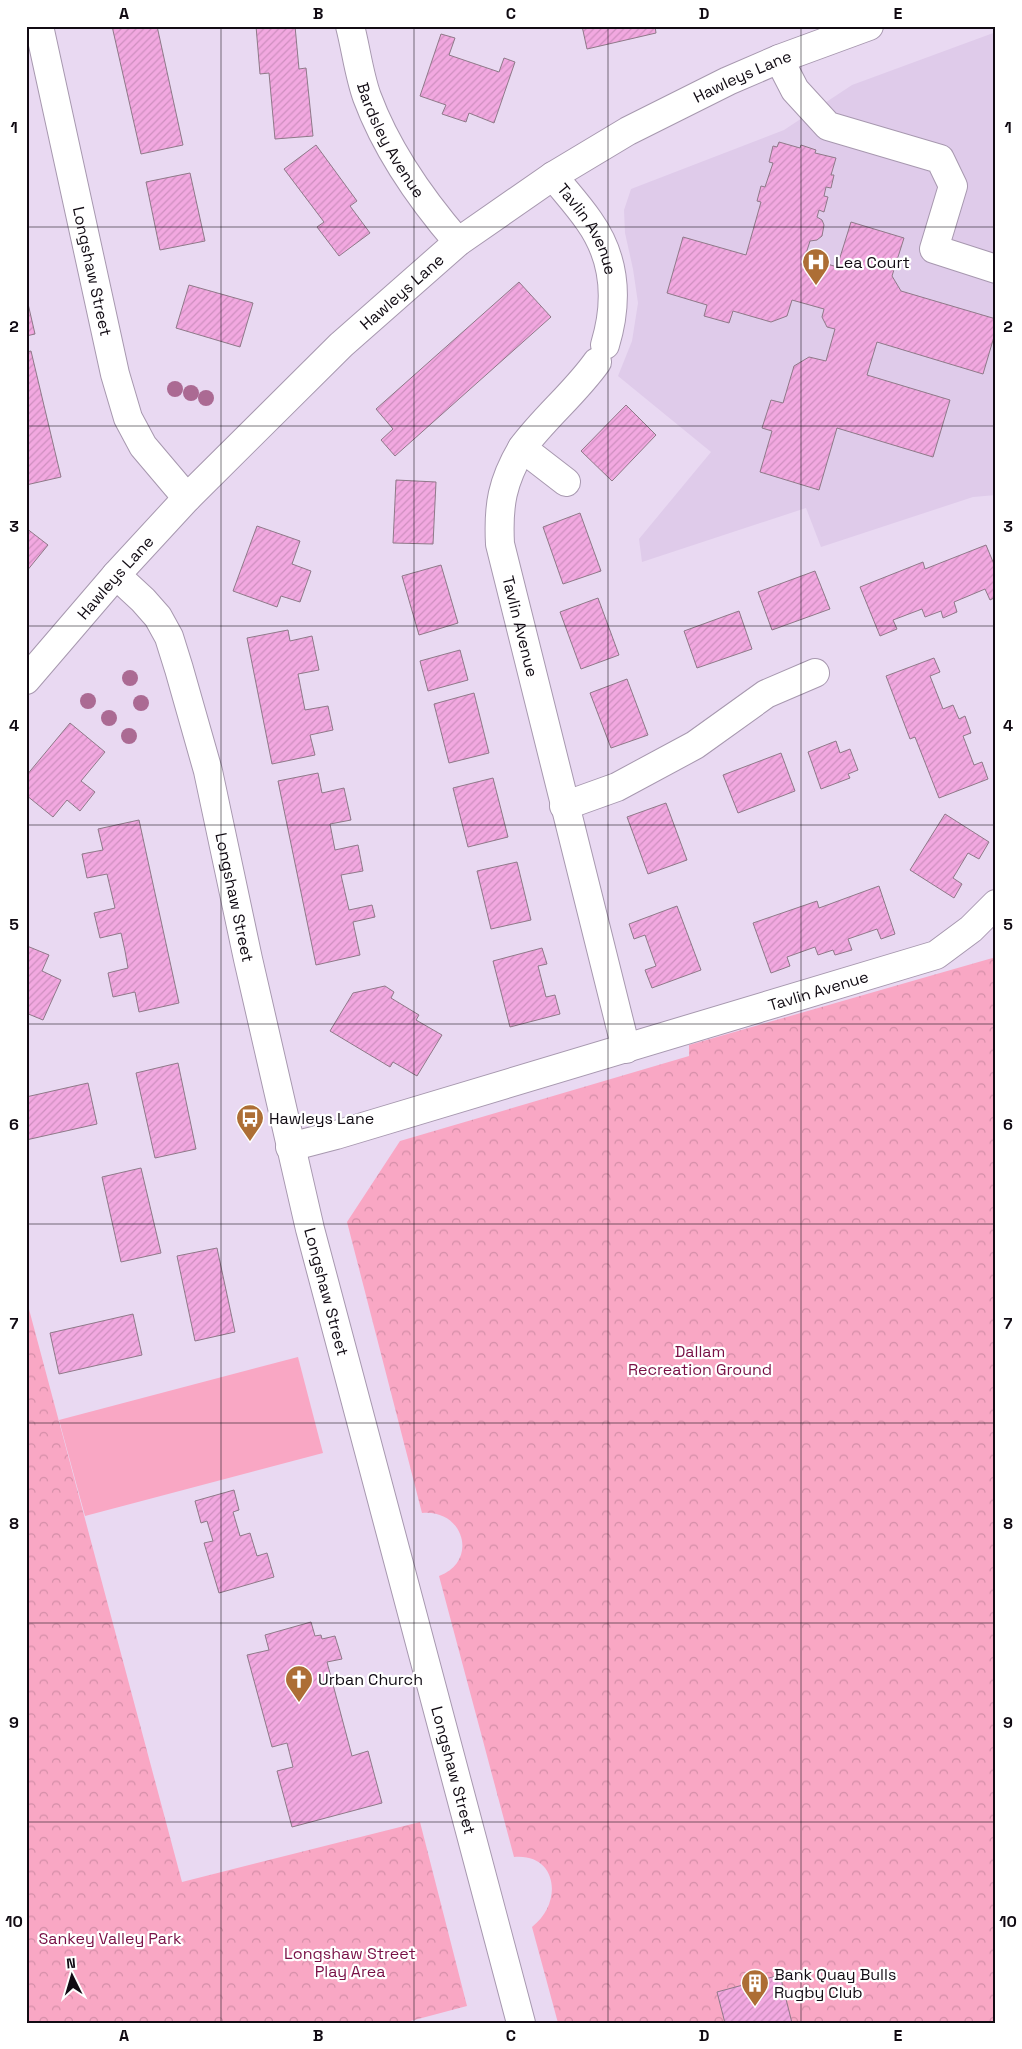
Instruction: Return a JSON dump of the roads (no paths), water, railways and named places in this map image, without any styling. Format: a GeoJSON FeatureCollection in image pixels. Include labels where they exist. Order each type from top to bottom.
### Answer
{"type":"FeatureCollection","features":[{"type":"Feature","properties":{"kind":"street","name":"Longshaw Street"},"geometry":{"type":"LineString","coordinates":[[40,26],[114,367],[128,418],[143,446],[187,498]]}},
{"type":"Feature","properties":{"kind":"street","name":"Bardsley Avenue"},"geometry":{"type":"LineString","coordinates":[[350,26],[366,96],[392,154],[438,218],[458,242]]}},
{"type":"Feature","properties":{"kind":"street","name":"Hawleys Lane"},"geometry":{"type":"LineString","coordinates":[[26,680],[116,575],[187,498],[341,345],[458,242],[552,176],[628,131],[779,58],[869,26]]}},
{"type":"Feature","properties":{"kind":"street"},"geometry":{"type":"LineString","coordinates":[[779,58],[795,90],[828,126],[940,159],[953,186],[934,250],[996,269]]}},
{"type":"Feature","properties":{"kind":"street","name":"Tavlin Avenue"},"geometry":{"type":"LineString","coordinates":[[552,176],[588,220],[605,252],[612,278],[614,301],[611,324],[601,353],[582,383],[537,427],[510,469],[502,494],[499,518],[500,544],[626,1049]]}},
{"type":"Feature","properties":{"kind":"street"},"geometry":{"type":"LineString","coordinates":[[522,448],[566,482]]}},
{"type":"Feature","properties":{"kind":"street","name":"Longshaw Street"},"geometry":{"type":"LineString","coordinates":[[116,575],[158,617],[169,638],[208,771],[290,1147],[521,2023]]}},
{"type":"Feature","properties":{"kind":"street"},"geometry":{"type":"LineString","coordinates":[[564,806],[617,787],[695,745],[766,694],[815,673]]}},
{"type":"Feature","properties":{"kind":"street","name":"Tavlin Avenue"},"geometry":{"type":"LineString","coordinates":[[290,1147],[336,1136],[936,955],[971,929],[996,904]]}},
{"type":"Feature","properties":{"kind":"place","name":"Lea Court"},"geometry":{"type":"Point","coordinates":[816,286]}},
{"type":"Feature","properties":{"kind":"place","name":"Hawleys Lane"},"geometry":{"type":"Point","coordinates":[250,1142]}},
{"type":"Feature","properties":{"kind":"place","name":"Urban Church"},"geometry":{"type":"Point","coordinates":[299,1703]}},
{"type":"Feature","properties":{"kind":"place","name":"Bank Quay Bulls Rugby Club"},"geometry":{"type":"Point","coordinates":[755,2007]}},
{"type":"Feature","properties":{"kind":"park label","name":"Dallam Recreation Ground"},"geometry":{"type":"Point","coordinates":[700,1360]}},
{"type":"Feature","properties":{"kind":"park label","name":"Sankey Valley Park"},"geometry":{"type":"Point","coordinates":[110,1938]}},
{"type":"Feature","properties":{"kind":"park label","name":"Longshaw Street Play Area"},"geometry":{"type":"Point","coordinates":[350,1962]}}]}
